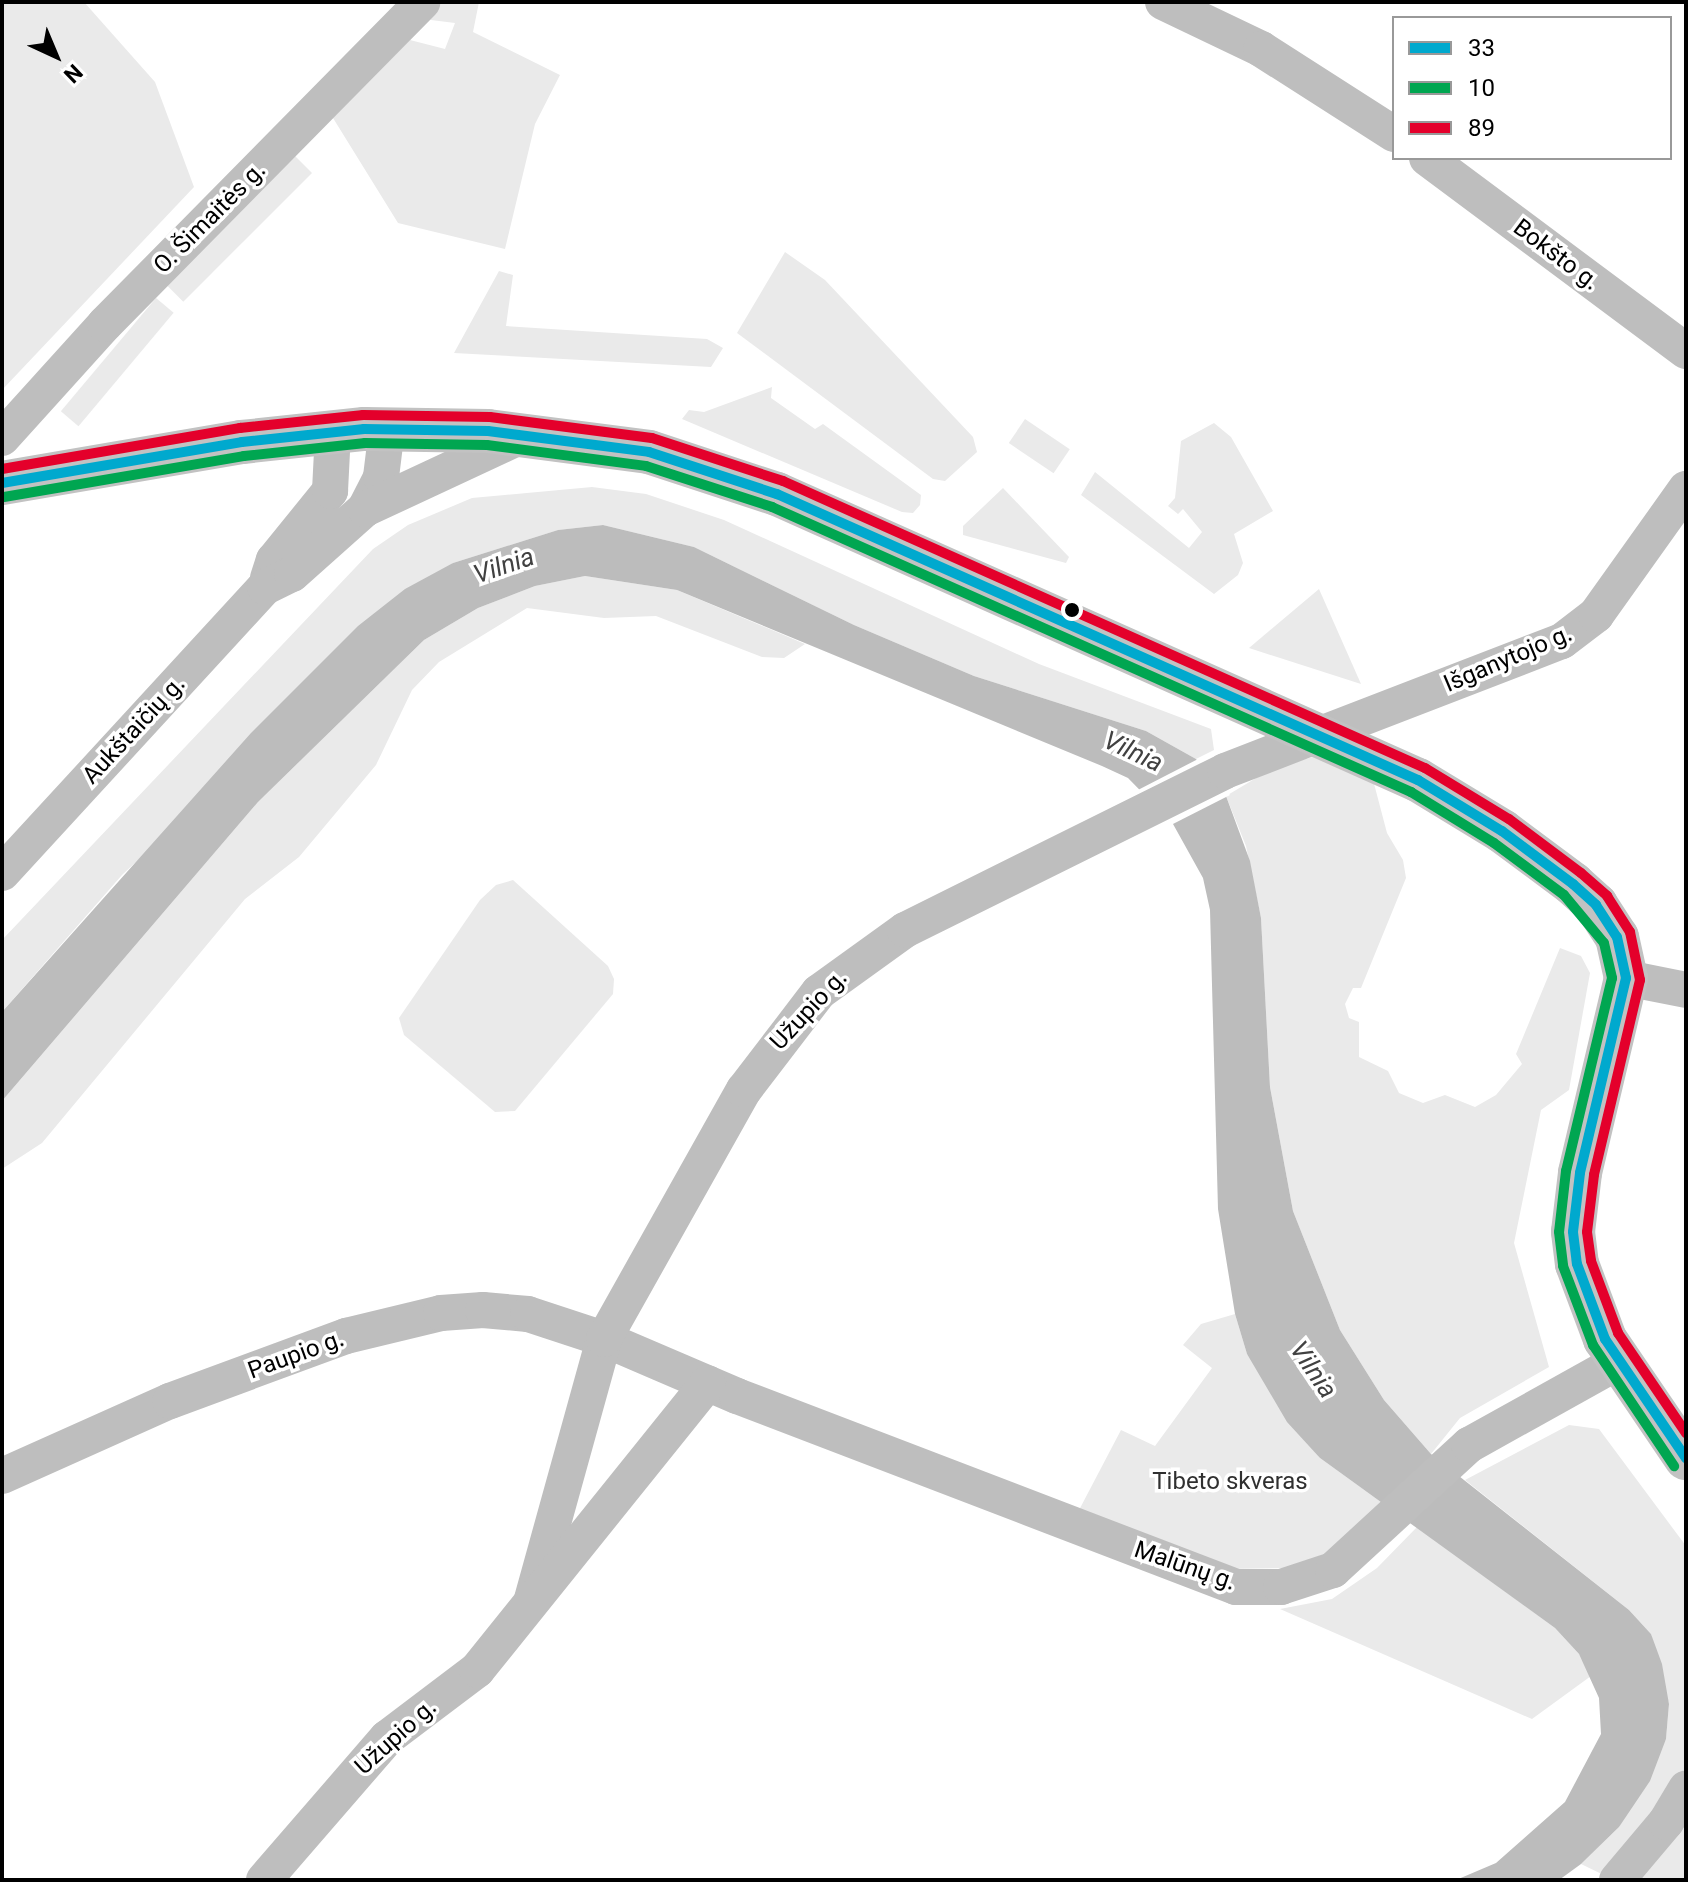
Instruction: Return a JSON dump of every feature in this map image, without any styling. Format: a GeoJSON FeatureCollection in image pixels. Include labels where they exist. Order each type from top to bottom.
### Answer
{"type":"FeatureCollection","features":[{"type":"Feature","properties":{"kind":"main road"},"geometry":{"type":"LineString","coordinates":[[2,483],[333,431],[387,428],[526,434],[649,452],[739,479],[1418,780],[1502,831],[1573,884],[1606,919],[1624,957],[1626,978],[1584,1155],[1573,1232],[1590,1311],[1618,1362],[1686,1458]]}},
{"type":"Feature","properties":{"kind":"street"},"geometry":{"type":"LineString","coordinates":[[1163,2],[1220,13],[1392,133]]}},
{"type":"Feature","properties":{"kind":"street","name":"O. Šimaitės g."},"geometry":{"type":"LineString","coordinates":[[2,438],[137,291],[417,8]]}},
{"type":"Feature","properties":{"kind":"street","name":"Bokšto g."},"geometry":{"type":"LineString","coordinates":[[1430,160],[1686,351]]}},
{"type":"Feature","properties":{"kind":"street","name":"Aukštaičių g."},"geometry":{"type":"LineString","coordinates":[[365,509],[381,477],[387,428]]}},
{"type":"Feature","properties":{"kind":"street","name":"Aukštaičių g."},"geometry":{"type":"LineString","coordinates":[[265,587],[274,560],[330,491],[333,431]]}},
{"type":"Feature","properties":{"kind":"street","name":"Aukštaičių g."},"geometry":{"type":"LineString","coordinates":[[2,873],[265,587],[292,574],[365,509],[526,434]]}},
{"type":"Feature","properties":{"kind":"street","name":"Išganytojo g."},"geometry":{"type":"LineString","coordinates":[[1315,733],[1534,653],[1581,629],[1686,489]]}},
{"type":"Feature","properties":{"kind":"street","name":"Užupio g."},"geometry":{"type":"LineString","coordinates":[[532,1599],[604,1339],[744,1090],[819,992],[905,930],[1143,815],[1225,771],[1315,733]]}},
{"type":"Feature","properties":{"kind":"street"},"geometry":{"type":"LineString","coordinates":[[1626,978],[1686,990]]}},
{"type":"Feature","properties":{"kind":"street","name":"Paupio g."},"geometry":{"type":"LineString","coordinates":[[2,1476],[170,1401],[395,1322],[483,1310],[528,1314],[604,1339]]}},
{"type":"Feature","properties":{"kind":"street"},"geometry":{"type":"LineString","coordinates":[[604,1339],[708,1383]]}},
{"type":"Feature","properties":{"kind":"street","name":"Malūnų g."},"geometry":{"type":"LineString","coordinates":[[708,1383],[1236,1587],[1311,1581],[1360,1550],[1455,1457],[1522,1413],[1618,1362]]}},
{"type":"Feature","properties":{"kind":"street","name":"Užupio g."},"geometry":{"type":"LineString","coordinates":[[264,1880],[387,1738],[477,1670],[708,1383]]}},
{"type":"Feature","properties":{"kind":"street"},"geometry":{"type":"LineString","coordinates":[[1617,1880],[1666,1822],[1686,1789]]}},
{"type":"Feature","properties":{"kind":"green space"},"geometry":{"type":"Polygon","coordinates":[[[2,2],[84,2],[155,82],[194,187],[2,390],[2,2]]]}},
{"type":"Feature","properties":{"kind":"green space"},"geometry":{"type":"Polygon","coordinates":[[[437,2],[479,2],[473,32],[560,75],[535,124],[505,249],[398,223],[333,118],[410,40],[445,49],[455,23],[431,20],[425,14],[437,2]]]}},
{"type":"Feature","properties":{"kind":"green space"},"geometry":{"type":"Polygon","coordinates":[[[295,156],[312,173],[183,302],[166,285],[295,156]]]}},
{"type":"Feature","properties":{"kind":"green space"},"geometry":{"type":"Polygon","coordinates":[[[785,252],[825,280],[973,437],[977,452],[945,481],[933,479],[737,333],[785,252]]]}},
{"type":"Feature","properties":{"kind":"green space"},"geometry":{"type":"Polygon","coordinates":[[[499,271],[513,275],[506,326],[707,339],[723,348],[711,367],[454,353],[499,271]]]}},
{"type":"Feature","properties":{"kind":"green space"},"geometry":{"type":"Polygon","coordinates":[[[156,298],[174,313],[78,426],[61,411],[156,298]]]}},
{"type":"Feature","properties":{"kind":"green space"},"geometry":{"type":"Polygon","coordinates":[[[772,387],[771,398],[815,429],[823,424],[921,495],[920,505],[913,513],[902,512],[682,419],[689,410],[704,412],[772,387]]]}},
{"type":"Feature","properties":{"kind":"green space"},"geometry":{"type":"Polygon","coordinates":[[[1025,419],[1070,449],[1054,473],[1009,443],[1025,419]]]}},
{"type":"Feature","properties":{"kind":"green space"},"geometry":{"type":"Polygon","coordinates":[[[1214,423],[1231,437],[1273,511],[1234,534],[1243,563],[1238,575],[1214,594],[1081,495],[1095,472],[1189,548],[1202,532],[1183,509],[1178,514],[1168,506],[1175,498],[1181,441],[1214,423]]]}},
{"type":"Feature","properties":{"kind":"green space"},"geometry":{"type":"Polygon","coordinates":[[[592,487],[646,494],[724,520],[1039,664],[1211,729],[1214,750],[1196,759],[1146,731],[974,676],[854,625],[694,547],[603,525],[558,530],[453,563],[122,875],[2,1012],[2,940],[373,549],[408,525],[472,498],[592,487]]]}},
{"type":"Feature","properties":{"kind":"green space"},"geometry":{"type":"Polygon","coordinates":[[[1003,488],[1069,557],[1066,563],[963,535],[963,526],[1003,488]]]}},
{"type":"Feature","properties":{"kind":"green space"},"geometry":{"type":"Polygon","coordinates":[[[585,576],[677,590],[805,644],[784,658],[762,657],[656,616],[604,618],[527,608],[439,662],[412,690],[376,765],[299,857],[245,899],[42,1143],[2,1169],[2,1101],[258,802],[424,640],[478,608],[535,586],[585,576]]]}},
{"type":"Feature","properties":{"kind":"green space"},"geometry":{"type":"Polygon","coordinates":[[[1319,589],[1361,684],[1249,648],[1319,589]]]}},
{"type":"Feature","properties":{"kind":"green space"},"geometry":{"type":"Polygon","coordinates":[[[1327,753],[1372,776],[1387,833],[1403,860],[1406,878],[1361,988],[1353,988],[1345,1004],[1349,1018],[1359,1022],[1359,1057],[1388,1071],[1399,1093],[1423,1103],[1445,1095],[1475,1107],[1496,1095],[1522,1064],[1516,1054],[1560,948],[1581,956],[1590,973],[1569,1090],[1541,1110],[1514,1243],[1549,1367],[1460,1418],[1431,1454],[1384,1400],[1340,1330],[1293,1211],[1270,1087],[1261,918],[1246,846],[1226,796],[1273,768],[1327,753]]]}},
{"type":"Feature","properties":{"kind":"green space"},"geometry":{"type":"Polygon","coordinates":[[[513,880],[608,966],[614,979],[613,994],[515,1111],[495,1112],[404,1035],[399,1018],[480,900],[496,885],[513,880]]]}},
{"type":"Feature","properties":{"kind":"green space","name":"Tibeto skveras"},"geometry":{"type":"Polygon","coordinates":[[[1235,1314],[1247,1354],[1320,1458],[1385,1505],[1331,1551],[1292,1568],[1227,1569],[1078,1512],[1121,1430],[1155,1446],[1212,1368],[1183,1345],[1201,1324],[1235,1314]]]}},
{"type":"Feature","properties":{"kind":"green space"},"geometry":{"type":"Polygon","coordinates":[[[1569,1425],[1599,1429],[1686,1546],[1686,1880],[1614,1880],[1581,1864],[1619,1827],[1666,1739],[1669,1704],[1651,1634],[1629,1610],[1465,1480],[1569,1425]]]}},
{"type":"Feature","properties":{"kind":"green space"},"geometry":{"type":"Polygon","coordinates":[[[1417,1527],[1555,1628],[1579,1654],[1591,1676],[1532,1719],[1280,1609],[1332,1599],[1377,1568],[1417,1527]]]}},
{"type":"Feature","properties":{"kind":"water","name":"Vilnia"},"geometry":{"type":"Polygon","coordinates":[[[603,525],[694,547],[854,625],[974,676],[1146,731],[1196,759],[1226,796],[1250,861],[1261,918],[1270,1087],[1293,1211],[1340,1330],[1384,1400],[1431,1454],[1629,1610],[1651,1634],[1662,1664],[1669,1704],[1666,1739],[1650,1781],[1619,1827],[1581,1864],[1559,1880],[1456,1880],[1496,1863],[1565,1802],[1601,1734],[1599,1698],[1579,1654],[1555,1628],[1320,1458],[1287,1422],[1247,1354],[1235,1314],[1218,1209],[1210,910],[1203,878],[1173,824],[1128,778],[677,590],[585,576],[535,586],[478,608],[424,640],[258,802],[2,1101],[2,1012],[251,733],[358,626],[405,589],[453,563],[558,530],[603,525]]]}},
{"type":"Feature","properties":{"kind":"pier"},"geometry":{"type":"Polygon","coordinates":[[[1200,758],[1230,795],[1169,826],[1136,791],[1200,758]]]}},
{"type":"Feature","properties":{"kind":"transit line","name":"89"},"geometry":{"type":"LineString","coordinates":[[2,469],[240,428],[363,415],[490,417],[652,438],[783,481],[1425,768],[1509,819],[1581,873],[1607,896],[1630,932],[1640,980],[1594,1175],[1587,1232],[1591,1261],[1618,1333],[1686,1433]]}},
{"type":"Feature","properties":{"kind":"transit line","name":"33"},"geometry":{"type":"LineString","coordinates":[[2,483],[242,442],[364,429],[488,431],[649,452],[777,494],[1418,780],[1502,831],[1573,884],[1596,905],[1617,937],[1626,978],[1580,1173],[1573,1232],[1577,1264],[1605,1339],[1686,1458]]}},
{"type":"Feature","properties":{"kind":"transit line","name":"10"},"geometry":{"type":"LineString","coordinates":[[4,497],[244,456],[365,443],[487,445],[646,466],[772,507],[1411,792],[1494,843],[1564,895],[1604,943],[1612,978],[1566,1171],[1559,1232],[1563,1266],[1593,1345],[1674,1466]]}}]}
